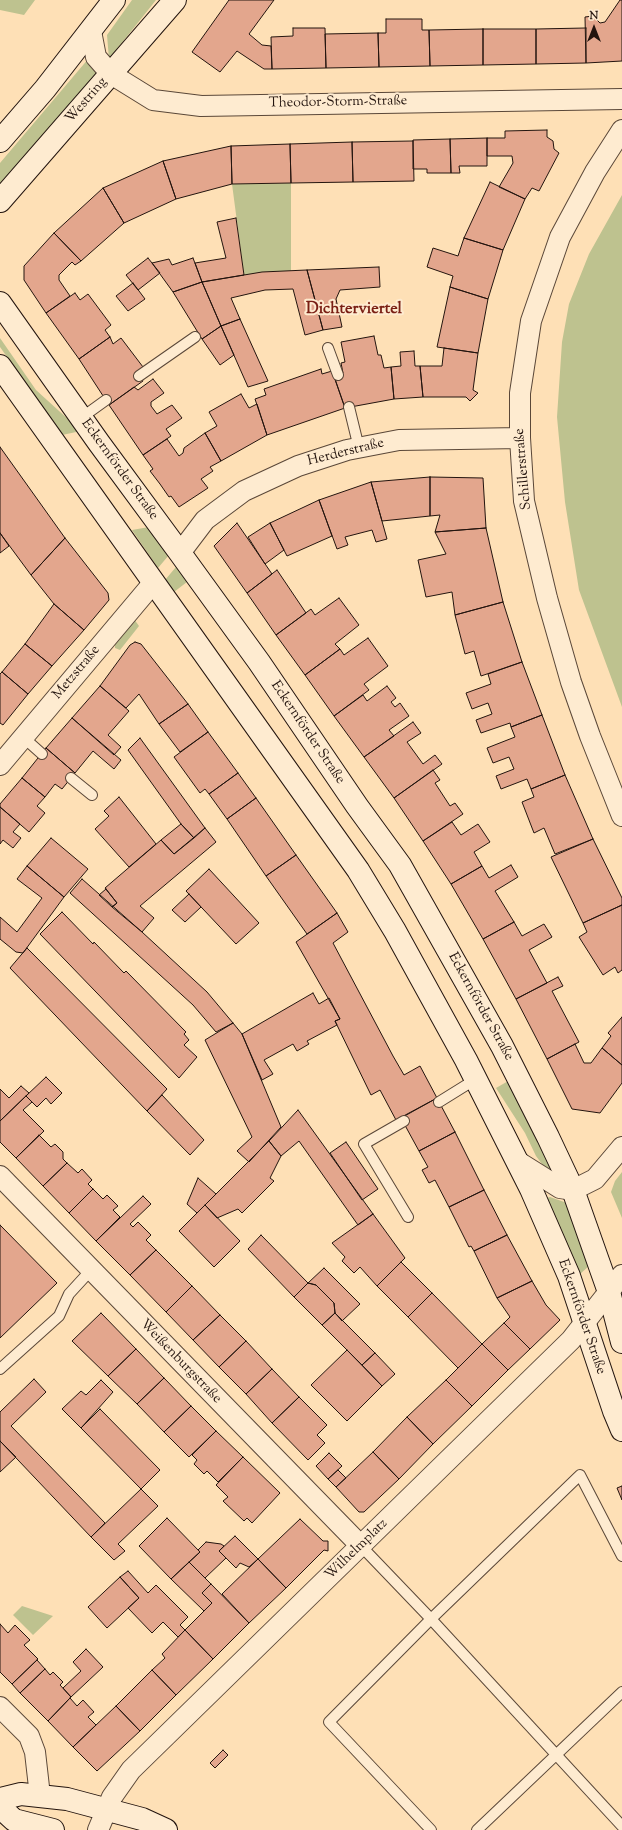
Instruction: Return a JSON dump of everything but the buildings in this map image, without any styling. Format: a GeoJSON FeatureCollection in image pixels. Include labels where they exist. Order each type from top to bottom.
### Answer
{"type":"FeatureCollection","features":[{"type":"Feature","properties":{"kind":"main road"},"geometry":{"type":"LineString","coordinates":[[0,141],[91,31],[114,0]]}},
{"type":"Feature","properties":{"kind":"main road","name":"Westring"},"geometry":{"type":"LineString","coordinates":[[0,201],[175,0]]}},
{"type":"Feature","properties":{"kind":"main road","name":"Eckernförder Straße"},"geometry":{"type":"LineString","coordinates":[[0,303],[81,418],[180,553],[400,864],[498,1040],[548,1136],[573,1190],[609,1292],[622,1342]]}},
{"type":"Feature","properties":{"kind":"main road","name":"Eckernförder Straße"},"geometry":{"type":"LineString","coordinates":[[0,366],[358,870],[395,931],[476,1079],[517,1161],[569,1276],[614,1411],[622,1430]]}},
{"type":"Feature","properties":{"kind":"main road"},"geometry":{"type":"LineString","coordinates":[[0,1799],[21,1794],[67,1799],[142,1819],[166,1830]]}},
{"type":"Feature","properties":{"kind":"main road"},"geometry":{"type":"LineString","coordinates":[[0,1807],[14,1820],[53,1830]]}},
{"type":"Feature","properties":{"kind":"street","name":"Theodor-Storm-Straße"},"geometry":{"type":"LineString","coordinates":[[91,31],[96,57],[111,74],[154,100],[201,106],[622,99]]}},
{"type":"Feature","properties":{"kind":"street","name":"Schillerstraße"},"geometry":{"type":"LineString","coordinates":[[622,130],[595,172],[560,238],[531,321],[520,392],[520,438],[524,501],[547,598],[571,682],[590,736],[622,816]]}},
{"type":"Feature","properties":{"kind":"street","name":"Herderstraße"},"geometry":{"type":"LineString","coordinates":[[180,553],[205,520],[244,492],[298,466],[359,448],[399,440],[520,438]]}},
{"type":"Feature","properties":{"kind":"street","name":"Metzstraße"},"geometry":{"type":"LineString","coordinates":[[0,765],[154,582]]}},
{"type":"Feature","properties":{"kind":"street"},"geometry":{"type":"LineString","coordinates":[[517,1161],[560,1188],[573,1190],[595,1179],[622,1147]]}},
{"type":"Feature","properties":{"kind":"street","name":"Weißenburgstraße"},"geometry":{"type":"LineString","coordinates":[[0,1176],[361,1546]]}},
{"type":"Feature","properties":{"kind":"street","name":"Wilhelmplatz"},"geometry":{"type":"LineString","coordinates":[[98,1830],[112,1797],[131,1770],[546,1365],[585,1324],[622,1275]]}},
{"type":"Feature","properties":{"kind":"street"},"geometry":{"type":"LineString","coordinates":[[0,1707],[28,1736],[35,1752],[40,1796]]}},
{"type":"Feature","properties":{"kind":"lane"},"geometry":{"type":"LineString","coordinates":[[139,376],[195,337]]}},
{"type":"Feature","properties":{"kind":"lane"},"geometry":{"type":"LineString","coordinates":[[328,348],[338,374]]}},
{"type":"Feature","properties":{"kind":"lane"},"geometry":{"type":"LineString","coordinates":[[81,418],[106,400]]}},
{"type":"Feature","properties":{"kind":"lane"},"geometry":{"type":"LineString","coordinates":[[349,407],[359,448]]}},
{"type":"Feature","properties":{"kind":"lane"},"geometry":{"type":"LineString","coordinates":[[23,737],[42,754]]}},
{"type":"Feature","properties":{"kind":"lane"},"geometry":{"type":"LineString","coordinates":[[71,778],[92,795]]}},
{"type":"Feature","properties":{"kind":"lane"},"geometry":{"type":"LineString","coordinates":[[439,1102],[476,1079]]}},
{"type":"Feature","properties":{"kind":"lane"},"geometry":{"type":"LineString","coordinates":[[404,1121],[364,1144],[408,1217]]}},
{"type":"Feature","properties":{"kind":"lane"},"geometry":{"type":"LineString","coordinates":[[0,1369],[60,1316],[69,1294],[91,1270]]}},
{"type":"Feature","properties":{"kind":"lane"},"geometry":{"type":"LineString","coordinates":[[431,1830],[329,1722],[431,1619],[580,1475],[622,1556]]}},
{"type":"Feature","properties":{"kind":"lane"},"geometry":{"type":"LineString","coordinates":[[361,1546],[557,1754],[622,1826]]}},
{"type":"Feature","properties":{"kind":"lane"},"geometry":{"type":"LineString","coordinates":[[477,1830],[622,1692]]}},
{"type":"Feature","properties":{"kind":"green space"},"geometry":{"type":"Polygon","coordinates":[[[0,0],[35,0],[24,15],[0,10],[0,0]]]}},
{"type":"Feature","properties":{"kind":"green space"},"geometry":{"type":"Polygon","coordinates":[[[132,0],[156,0],[109,59],[107,35],[132,0]]]}},
{"type":"Feature","properties":{"kind":"green space"},"geometry":{"type":"Polygon","coordinates":[[[89,58],[97,73],[0,185],[0,163],[89,58]]]}},
{"type":"Feature","properties":{"kind":"green space"},"geometry":{"type":"Polygon","coordinates":[[[291,183],[291,271],[244,275],[232,184],[291,183]]]}},
{"type":"Feature","properties":{"kind":"green space"},"geometry":{"type":"Polygon","coordinates":[[[622,195],[622,707],[579,590],[565,502],[557,417],[562,342],[569,304],[589,254],[622,195]]]}},
{"type":"Feature","properties":{"kind":"green space"},"geometry":{"type":"Polygon","coordinates":[[[0,338],[36,390],[81,431],[62,435],[0,347],[0,338]]]}},
{"type":"Feature","properties":{"kind":"green space"},"geometry":{"type":"Polygon","coordinates":[[[149,527],[169,555],[158,568],[132,530],[149,527]]]}},
{"type":"Feature","properties":{"kind":"green space"},"geometry":{"type":"Polygon","coordinates":[[[176,567],[187,582],[174,592],[165,580],[176,567]]]}},
{"type":"Feature","properties":{"kind":"green space"},"geometry":{"type":"Polygon","coordinates":[[[134,619],[139,626],[120,650],[115,648],[115,640],[134,619]]]}},
{"type":"Feature","properties":{"kind":"green space"},"geometry":{"type":"Polygon","coordinates":[[[510,1080],[557,1173],[553,1175],[545,1168],[536,1156],[525,1133],[496,1088],[510,1080]]]}},
{"type":"Feature","properties":{"kind":"green space"},"geometry":{"type":"Polygon","coordinates":[[[622,1172],[622,1218],[611,1192],[615,1181],[622,1172]]]}},
{"type":"Feature","properties":{"kind":"green space"},"geometry":{"type":"Polygon","coordinates":[[[550,1197],[567,1203],[589,1266],[580,1274],[547,1198],[550,1197]]]}},
{"type":"Feature","properties":{"kind":"green space"},"geometry":{"type":"Polygon","coordinates":[[[22,1606],[53,1616],[33,1635],[13,1615],[22,1606]]]}},
{"type":"Feature","properties":{"kind":"district","name":"Dichterviertel"},"geometry":{"type":"Point","coordinates":[354,310]}}]}
